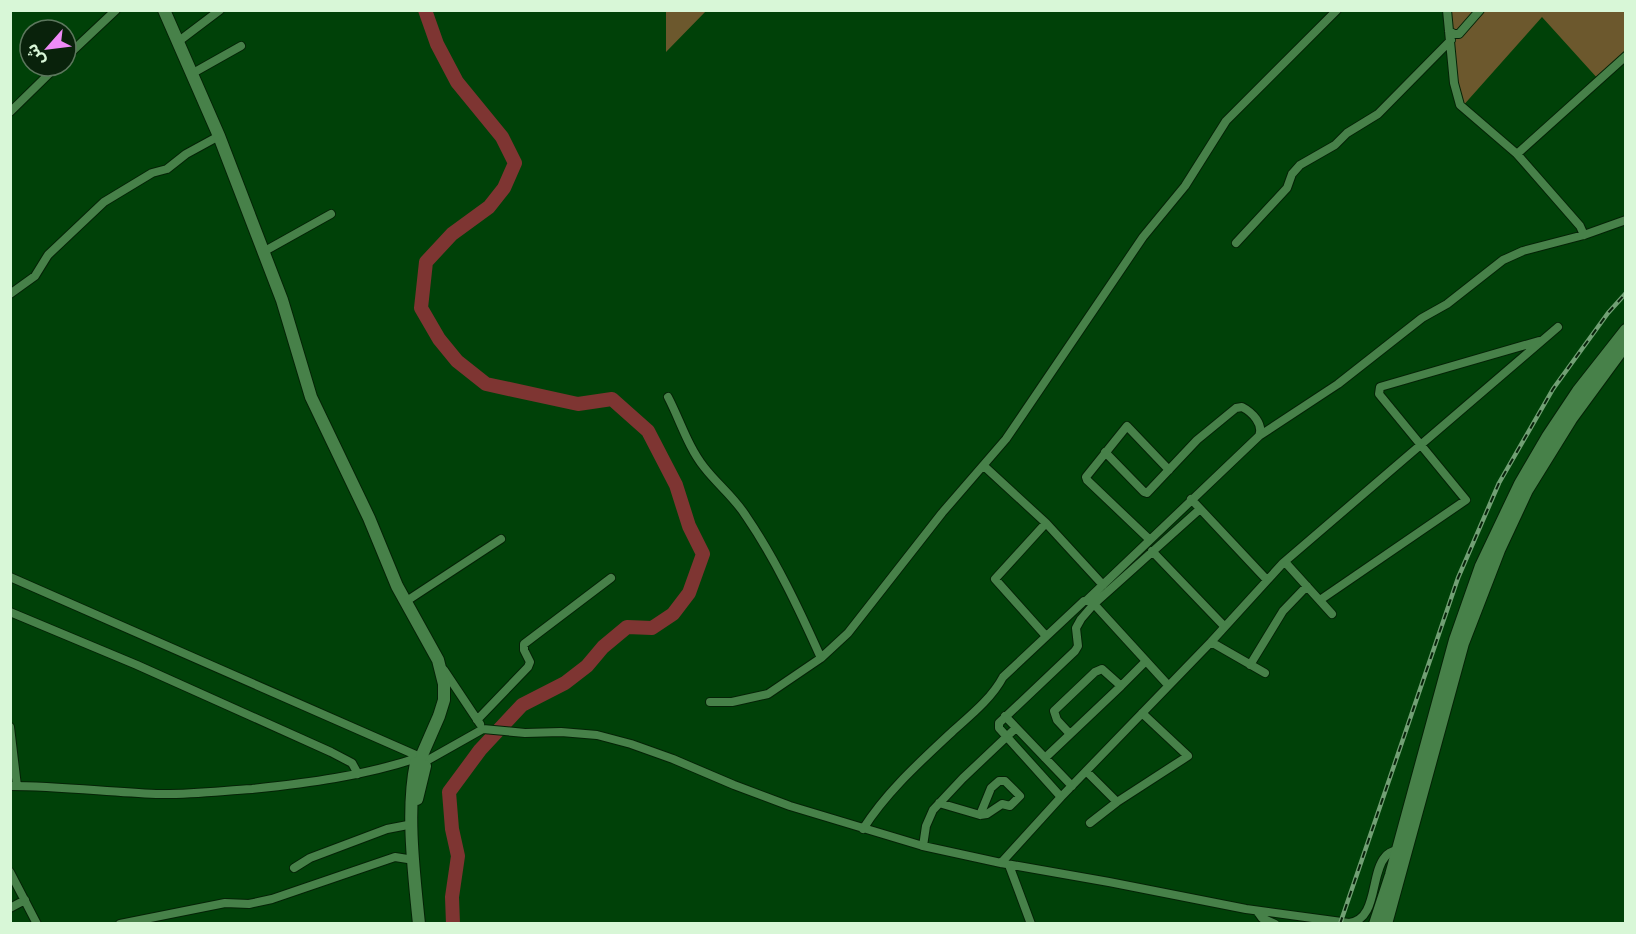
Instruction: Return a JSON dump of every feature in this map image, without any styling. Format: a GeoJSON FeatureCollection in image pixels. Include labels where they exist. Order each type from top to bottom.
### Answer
{"type":"FeatureCollection","features":[{"type":"Feature","properties":{"kind":"street"},"geometry":{"type":"LineString","coordinates":[[78,46],[116,10]]}},
{"type":"Feature","properties":{"kind":"street"},"geometry":{"type":"LineString","coordinates":[[164,10],[219,136],[286,311],[311,397],[369,518],[405,602],[438,660],[483,729]]}},
{"type":"Feature","properties":{"kind":"street"},"geometry":{"type":"LineString","coordinates":[[179,41],[220,10]]}},
{"type":"Feature","properties":{"kind":"street"},"geometry":{"type":"LineString","coordinates":[[710,702],[749,700],[768,694],[821,658],[848,633],[942,513],[1006,439],[1143,237],[1185,186],[1226,121],[1337,10]]}},
{"type":"Feature","properties":{"kind":"street"},"geometry":{"type":"LineString","coordinates":[[1447,10],[1455,91],[1460,105],[1517,154],[1580,226],[1584,235]]}},
{"type":"Feature","properties":{"kind":"street"},"geometry":{"type":"LineString","coordinates":[[1236,243],[1287,188],[1292,174],[1300,165],[1335,145],[1347,133],[1378,114],[1450,36],[1459,34],[1480,10]]}},
{"type":"Feature","properties":{"kind":"street"},"geometry":{"type":"LineString","coordinates":[[193,74],[241,46]]}},
{"type":"Feature","properties":{"kind":"street"},"geometry":{"type":"LineString","coordinates":[[1517,154],[1626,57]]}},
{"type":"Feature","properties":{"kind":"street"},"geometry":{"type":"LineString","coordinates":[[10,112],[45,78]]}},
{"type":"Feature","properties":{"kind":"street"},"geometry":{"type":"LineString","coordinates":[[10,294],[35,276],[48,255],[104,202],[152,173],[167,169],[186,154],[219,136]]}},
{"type":"Feature","properties":{"kind":"street"},"geometry":{"type":"LineString","coordinates":[[263,252],[331,214]]}},
{"type":"Feature","properties":{"kind":"street"},"geometry":{"type":"LineString","coordinates":[[863,828],[885,797],[980,706],[996,689],[1003,677],[1046,636],[1091,602],[1191,499],[1259,436],[1338,384],[1422,318],[1447,304],[1503,260],[1523,251],[1584,235],[1626,220]]}},
{"type":"Feature","properties":{"kind":"street"},"geometry":{"type":"LineString","coordinates":[[1005,864],[1071,786],[1285,562],[1558,327]]}},
{"type":"Feature","properties":{"kind":"street"},"geometry":{"type":"LineString","coordinates":[[1375,924],[1398,850],[1455,640],[1490,547],[1520,484],[1548,436],[1578,391],[1626,330]]}},
{"type":"Feature","properties":{"kind":"street"},"geometry":{"type":"LineString","coordinates":[[1320,600],[1467,500],[1379,394],[1380,387],[1543,340]]}},
{"type":"Feature","properties":{"kind":"street"},"geometry":{"type":"LineString","coordinates":[[1386,924],[1463,643],[1495,560],[1527,490],[1571,419],[1626,344]]}},
{"type":"Feature","properties":{"kind":"street"},"geometry":{"type":"LineString","coordinates":[[669,397],[703,466],[726,489],[746,516],[789,588],[821,658]]}},
{"type":"Feature","properties":{"kind":"street"},"geometry":{"type":"LineString","coordinates":[[1105,452],[1144,492],[1150,491],[1197,440],[1236,408],[1247,409],[1260,425],[1259,436]]}},
{"type":"Feature","properties":{"kind":"street"},"geometry":{"type":"LineString","coordinates":[[1150,540],[1087,480],[1087,473],[1127,426],[1169,470]]}},
{"type":"Feature","properties":{"kind":"street"},"geometry":{"type":"LineString","coordinates":[[984,466],[1108,584]]}},
{"type":"Feature","properties":{"kind":"street"},"geometry":{"type":"LineString","coordinates":[[1191,499],[1267,580]]}},
{"type":"Feature","properties":{"kind":"street"},"geometry":{"type":"LineString","coordinates":[[1108,584],[1152,551],[1200,509]]}},
{"type":"Feature","properties":{"kind":"street"},"geometry":{"type":"LineString","coordinates":[[1046,523],[995,579],[1046,636]]}},
{"type":"Feature","properties":{"kind":"street"},"geometry":{"type":"LineString","coordinates":[[405,602],[501,539]]}},
{"type":"Feature","properties":{"kind":"street"},"geometry":{"type":"LineString","coordinates":[[1152,551],[1224,626]]}},
{"type":"Feature","properties":{"kind":"street"},"geometry":{"type":"LineString","coordinates":[[1285,562],[1332,614]]}},
{"type":"Feature","properties":{"kind":"street"},"geometry":{"type":"LineString","coordinates":[[10,577],[421,760]]}},
{"type":"Feature","properties":{"kind":"street"},"geometry":{"type":"LineString","coordinates":[[477,720],[528,667],[530,662],[524,650],[524,644],[611,578]]}},
{"type":"Feature","properties":{"kind":"street"},"geometry":{"type":"LineString","coordinates":[[1250,664],[1278,617],[1291,600],[1307,586]]}},
{"type":"Feature","properties":{"kind":"street"},"geometry":{"type":"LineString","coordinates":[[1091,602],[1168,685]]}},
{"type":"Feature","properties":{"kind":"street"},"geometry":{"type":"LineString","coordinates":[[1061,797],[999,726],[1005,716],[1075,651],[1078,646],[1076,628],[1091,602]]}},
{"type":"Feature","properties":{"kind":"street"},"geometry":{"type":"LineString","coordinates":[[10,612],[137,665],[331,752],[352,763],[358,774]]}},
{"type":"Feature","properties":{"kind":"street"},"geometry":{"type":"LineString","coordinates":[[1211,642],[1265,673]]}},
{"type":"Feature","properties":{"kind":"street"},"geometry":{"type":"LineString","coordinates":[[418,924],[412,818],[421,760],[444,700],[444,684],[438,660]]}},
{"type":"Feature","properties":{"kind":"street"},"geometry":{"type":"LineString","coordinates":[[1045,758],[1146,662]]}},
{"type":"Feature","properties":{"kind":"street"},"geometry":{"type":"LineString","coordinates":[[1070,734],[1057,720],[1054,711],[1095,672],[1102,669],[1106,671],[1121,686]]}},
{"type":"Feature","properties":{"kind":"street"},"geometry":{"type":"LineString","coordinates":[[1090,823],[1117,802],[1188,756],[1142,713]]}},
{"type":"Feature","properties":{"kind":"street"},"geometry":{"type":"LineString","coordinates":[[1005,716],[1071,786]]}},
{"type":"Feature","properties":{"kind":"street"},"geometry":{"type":"LineString","coordinates":[[10,727],[14,786],[87,788],[157,794],[303,784],[358,774],[421,760],[483,729],[512,733],[573,732],[611,738],[673,759],[790,806],[922,846],[1005,864],[1257,911],[1349,923],[1363,917],[1384,859],[1398,850]]}},
{"type":"Feature","properties":{"kind":"street"},"geometry":{"type":"LineString","coordinates":[[922,846],[930,816],[939,803],[1016,728]]}},
{"type":"Feature","properties":{"kind":"street"},"geometry":{"type":"LineString","coordinates":[[1086,771],[1117,802]]}},
{"type":"Feature","properties":{"kind":"street"},"geometry":{"type":"LineString","coordinates":[[939,803],[980,815],[987,814],[1003,804],[1010,806],[1020,796],[1005,781],[999,781],[991,788],[980,815]]}},
{"type":"Feature","properties":{"kind":"street"},"geometry":{"type":"LineString","coordinates":[[294,868],[310,858],[412,818]]}},
{"type":"Feature","properties":{"kind":"street"},"geometry":{"type":"LineString","coordinates":[[120,924],[225,903],[256,903],[395,856],[414,860]]}},
{"type":"Feature","properties":{"kind":"street"},"geometry":{"type":"LineString","coordinates":[[1005,864],[1031,924]]}},
{"type":"Feature","properties":{"kind":"street"},"geometry":{"type":"LineString","coordinates":[[10,872],[37,924]]}},
{"type":"Feature","properties":{"kind":"street"},"geometry":{"type":"LineString","coordinates":[[10,908],[25,900]]}},
{"type":"Feature","properties":{"kind":"street"},"geometry":{"type":"LineString","coordinates":[[1257,911],[1262,918],[1275,924]]}},
{"type":"Feature","properties":{"kind":"shaded area"},"geometry":{"type":"Polygon","coordinates":[[[666,11],[706,11],[666,52],[666,11]]]}},
{"type":"Feature","properties":{"kind":"shaded area"},"geometry":{"type":"Polygon","coordinates":[[[1443,11],[1625,11],[1625,50],[1599,80],[1542,17],[1461,108],[1443,11]]]}},
{"type":"Feature","properties":{"kind":"waterway"},"geometry":{"type":"LineString","coordinates":[[425,10],[437,44],[457,82],[502,137],[515,163],[504,188],[489,207],[452,234],[426,262],[421,308],[439,339],[457,361],[486,384],[578,404],[612,399],[648,431],[676,485],[689,526],[703,554],[689,593],[673,614],[652,628],[627,627],[603,647],[587,666],[565,683],[522,705],[480,750],[449,792],[452,829],[458,856],[452,897],[453,924]]}},
{"type":"Feature","properties":{"kind":"railway"},"geometry":{"type":"LineString","coordinates":[[1340,924],[1458,578],[1499,483],[1553,389],[1608,313],[1626,293]]}}]}
